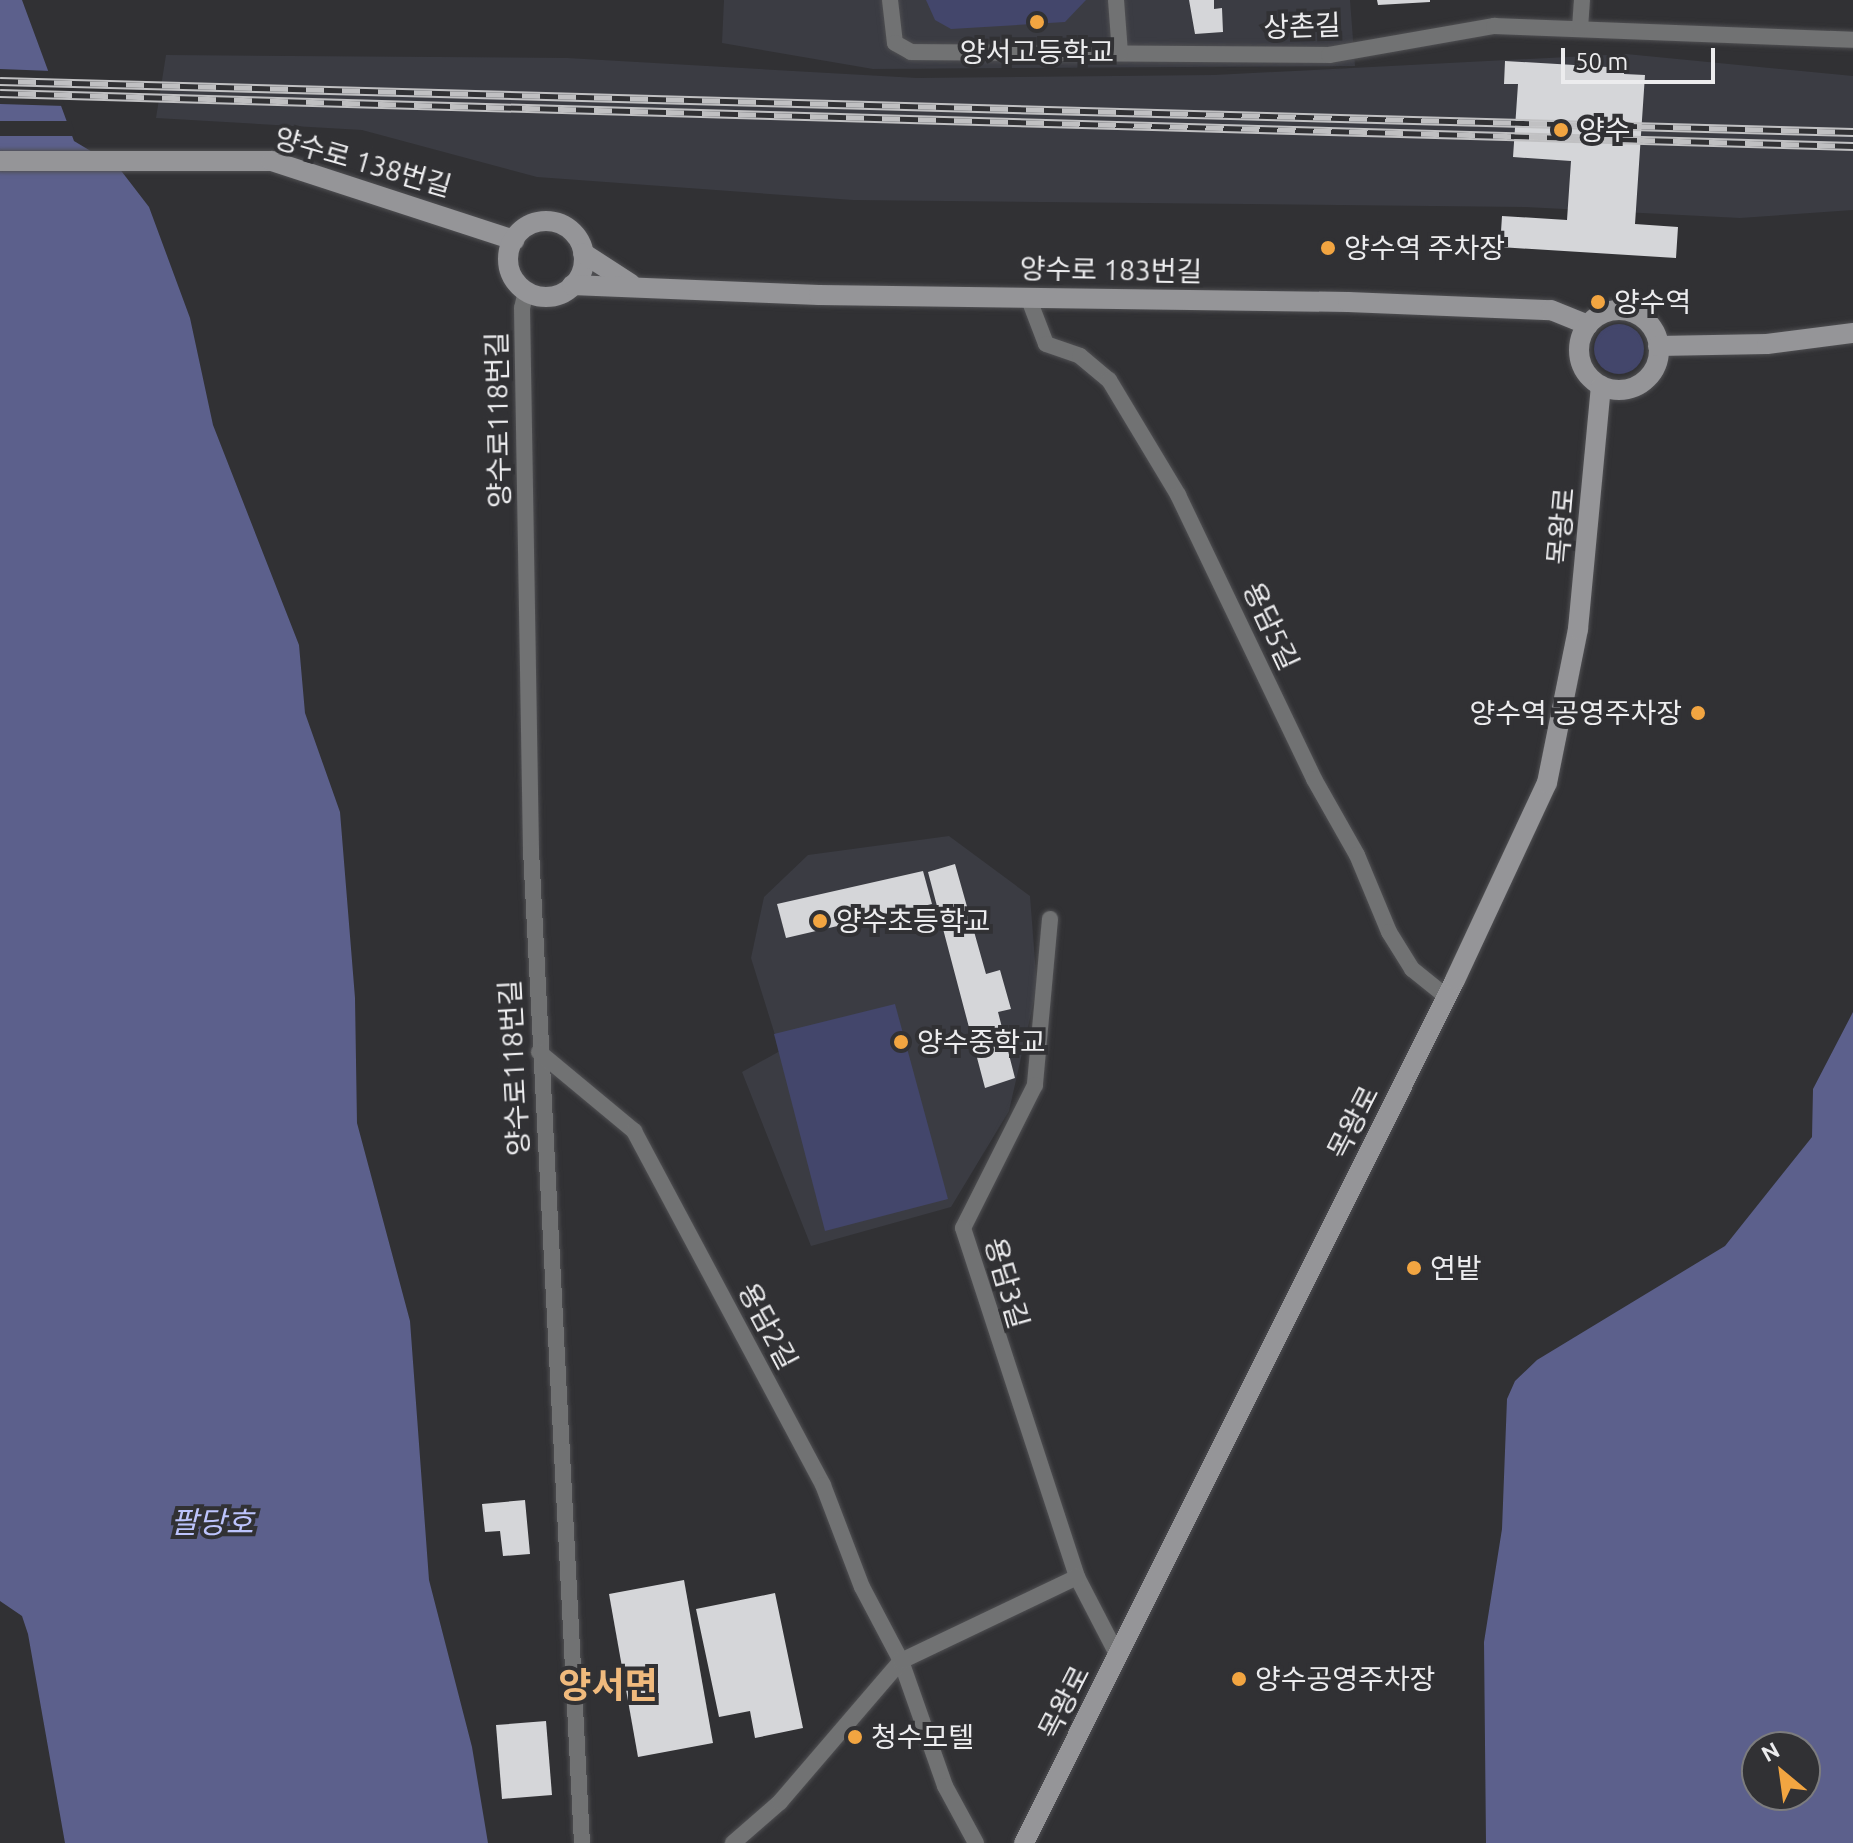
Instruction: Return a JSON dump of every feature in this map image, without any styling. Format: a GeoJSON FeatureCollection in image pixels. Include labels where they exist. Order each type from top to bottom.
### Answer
{"type":"FeatureCollection","features":[{"type":"Feature","properties":{"kind":"street","name":"상촌길"},"geometry":{"type":"LineString","coordinates":[[890,0],[895,43],[911,52],[1329,55],[1479,27],[1580,28],[1853,40]]}},
{"type":"Feature","properties":{"kind":"street"},"geometry":{"type":"LineString","coordinates":[[1116,0],[1120,53]]}},
{"type":"Feature","properties":{"kind":"street"},"geometry":{"type":"LineString","coordinates":[[1580,28],[1582,0]]}},
{"type":"Feature","properties":{"kind":"street","name":"양수로 138번길"},"geometry":{"type":"LineString","coordinates":[[0,161],[272,161],[514,240]]}},
{"type":"Feature","properties":{"kind":"street","name":"양수로 183번길"},"geometry":{"type":"LineString","coordinates":[[514,240],[531,225],[555,222],[575,235],[583,253],[631,284]]}},
{"type":"Feature","properties":{"kind":"street"},"geometry":{"type":"LineString","coordinates":[[514,240],[509,266],[526,291]]}},
{"type":"Feature","properties":{"kind":"street"},"geometry":{"type":"LineString","coordinates":[[572,285],[582,270],[583,253]]}},
{"type":"Feature","properties":{"kind":"street","name":"양수로 183번길"},"geometry":{"type":"LineString","coordinates":[[526,291],[544,297],[572,285],[631,284],[819,295],[1551,310],[1588,325]]}},
{"type":"Feature","properties":{"kind":"street","name":"양수로118번길"},"geometry":{"type":"LineString","coordinates":[[526,291],[522,308],[539,1052],[582,1843]]}},
{"type":"Feature","properties":{"kind":"street","name":"용담5길"},"geometry":{"type":"LineString","coordinates":[[1028,297],[1046,344],[1080,356],[1109,380],[1170,482],[1314,779],[1357,855],[1389,932],[1412,969],[1447,997]]}},
{"type":"Feature","properties":{"kind":"street"},"geometry":{"type":"LineString","coordinates":[[1630,311],[1651,326],[1658,346],[1656,365],[1639,384],[1613,389],[1601,386],[1590,378],[1579,355],[1588,325],[1603,313],[1630,311]]}},
{"type":"Feature","properties":{"kind":"street"},"geometry":{"type":"LineString","coordinates":[[1658,346],[1767,344],[1853,333]]}},
{"type":"Feature","properties":{"kind":"street","name":"목왕로"},"geometry":{"type":"LineString","coordinates":[[1024,1843],[1447,997],[1547,783],[1578,629],[1601,386]]}},
{"type":"Feature","properties":{"kind":"street","name":"용담3길"},"geometry":{"type":"LineString","coordinates":[[1050,919],[1035,1085],[963,1228],[1077,1577],[1118,1656]]}},
{"type":"Feature","properties":{"kind":"street","name":"용담2길"},"geometry":{"type":"LineString","coordinates":[[539,1052],[634,1131],[823,1485],[862,1587],[901,1661],[945,1786],[976,1843]]}},
{"type":"Feature","properties":{"kind":"street"},"geometry":{"type":"LineString","coordinates":[[733,1843],[780,1802],[901,1661],[1077,1577]]}},
{"type":"Feature","properties":{"kind":"shaded area","name":"양서고등학교"},"geometry":{"type":"Polygon","coordinates":[[[724,0],[1350,0],[1355,66],[873,69],[722,43],[724,0]]]}},
{"type":"Feature","properties":{"kind":"shaded area"},"geometry":{"type":"Polygon","coordinates":[[[926,0],[1086,0],[1065,22],[951,29],[935,20],[926,0]]]}},
{"type":"Feature","properties":{"kind":"shaded area"},"geometry":{"type":"Polygon","coordinates":[[[1626,54],[1853,76],[1853,210],[1740,218],[1525,207],[853,200],[537,177],[362,130],[156,118],[166,55],[567,58],[917,78],[1214,75],[1626,54]]]}},
{"type":"Feature","properties":{"kind":"shaded area"},"geometry":{"type":"Polygon","coordinates":[[[1619,324],[1636,332],[1644,349],[1636,366],[1619,374],[1602,366],[1594,349],[1602,332],[1619,324]]]}},
{"type":"Feature","properties":{"kind":"shaded area","name":"양수중학교"},"geometry":{"type":"Polygon","coordinates":[[[949,836],[1030,896],[1037,987],[1009,1111],[951,1207],[811,1246],[742,1072],[780,1051],[751,958],[764,897],[808,855],[949,836]]]}},
{"type":"Feature","properties":{"kind":"shaded area"},"geometry":{"type":"Polygon","coordinates":[[[895,1004],[948,1199],[825,1231],[774,1034],[895,1004]]]}},
{"type":"Feature","properties":{"kind":"water","name":"팔당호"},"geometry":{"type":"Polygon","coordinates":[[[0,0],[22,0],[74,141],[119,168],[149,207],[190,318],[213,425],[299,645],[305,713],[340,812],[355,998],[357,1123],[410,1321],[429,1580],[472,1747],[488,1843],[65,1843],[28,1634],[22,1616],[0,1601],[0,0]]]}},
{"type":"Feature","properties":{"kind":"water"},"geometry":{"type":"Polygon","coordinates":[[[1853,1012],[1853,1843],[1486,1843],[1484,1642],[1502,1529],[1507,1399],[1515,1381],[1537,1360],[1725,1246],[1812,1137],[1813,1089],[1853,1012]]]}},
{"type":"Feature","properties":{"kind":"pier"},"geometry":{"type":"Polygon","coordinates":[[[0,69],[52,71],[65,106],[0,104],[0,69]]]}},
{"type":"Feature","properties":{"kind":"pier"},"geometry":{"type":"Polygon","coordinates":[[[0,121],[71,121],[76,136],[0,136],[0,121]]]}},
{"type":"Feature","properties":{"kind":"building"},"geometry":{"type":"Polygon","coordinates":[[[1189,0],[1214,0],[1214,9],[1222,8],[1223,32],[1195,34],[1189,0]]]}},
{"type":"Feature","properties":{"kind":"building"},"geometry":{"type":"Polygon","coordinates":[[[1377,0],[1430,0],[1430,2],[1378,5],[1377,0]]]}},
{"type":"Feature","properties":{"kind":"building"},"geometry":{"type":"Polygon","coordinates":[[[1505,61],[1624,68],[1624,74],[1645,75],[1635,224],[1678,227],[1676,258],[1500,247],[1502,216],[1567,220],[1571,161],[1513,157],[1518,84],[1504,84],[1505,61]]]}},
{"type":"Feature","properties":{"kind":"building","name":"양수중학교"},"geometry":{"type":"Polygon","coordinates":[[[955,864],[986,974],[1000,970],[1011,1009],[998,1012],[1015,1078],[985,1088],[928,872],[955,864]]]}},
{"type":"Feature","properties":{"kind":"building","name":"양수초등학교"},"geometry":{"type":"Polygon","coordinates":[[[923,871],[932,904],[786,938],[777,904],[923,871]]]}},
{"type":"Feature","properties":{"kind":"building"},"geometry":{"type":"Polygon","coordinates":[[[525,1500],[530,1554],[503,1556],[500,1531],[485,1532],[482,1504],[525,1500]]]}},
{"type":"Feature","properties":{"kind":"building"},"geometry":{"type":"Polygon","coordinates":[[[684,1580],[713,1743],[638,1757],[609,1594],[684,1580]]]}},
{"type":"Feature","properties":{"kind":"building"},"geometry":{"type":"Polygon","coordinates":[[[775,1593],[803,1728],[755,1738],[750,1711],[719,1717],[696,1609],[775,1593]]]}},
{"type":"Feature","properties":{"kind":"building"},"geometry":{"type":"Polygon","coordinates":[[[546,1721],[552,1795],[502,1799],[496,1725],[546,1721]]]}},
{"type":"Feature","properties":{"kind":"railway"},"geometry":{"type":"LineString","coordinates":[[0,81],[1853,132]]}},
{"type":"Feature","properties":{"kind":"railway"},"geometry":{"type":"LineString","coordinates":[[0,93],[1853,146]]}},
{"type":"Feature","properties":{"kind":"place","name":"양서고등학교"},"geometry":{"type":"Point","coordinates":[1037,22]}},
{"type":"Feature","properties":{"kind":"place","name":"양수"},"geometry":{"type":"Point","coordinates":[1561,130]}},
{"type":"Feature","properties":{"kind":"place","name":"양수역 주차장"},"geometry":{"type":"Point","coordinates":[1328,248]}},
{"type":"Feature","properties":{"kind":"place","name":"양수역"},"geometry":{"type":"Point","coordinates":[1598,302]}},
{"type":"Feature","properties":{"kind":"place","name":"양수역 공영주차장"},"geometry":{"type":"Point","coordinates":[1698,713]}},
{"type":"Feature","properties":{"kind":"place","name":"양수초등학교"},"geometry":{"type":"Point","coordinates":[820,921]}},
{"type":"Feature","properties":{"kind":"place","name":"양수중학교"},"geometry":{"type":"Point","coordinates":[901,1042]}},
{"type":"Feature","properties":{"kind":"place","name":"연밭"},"geometry":{"type":"Point","coordinates":[1414,1268]}},
{"type":"Feature","properties":{"kind":"place","name":"양수공영주차장"},"geometry":{"type":"Point","coordinates":[1239,1679]}},
{"type":"Feature","properties":{"kind":"place","name":"청수모텔"},"geometry":{"type":"Point","coordinates":[855,1737]}},
{"type":"Feature","properties":{"kind":"district","name":"양서면"},"geometry":{"type":"Point","coordinates":[608,1685]}}]}
